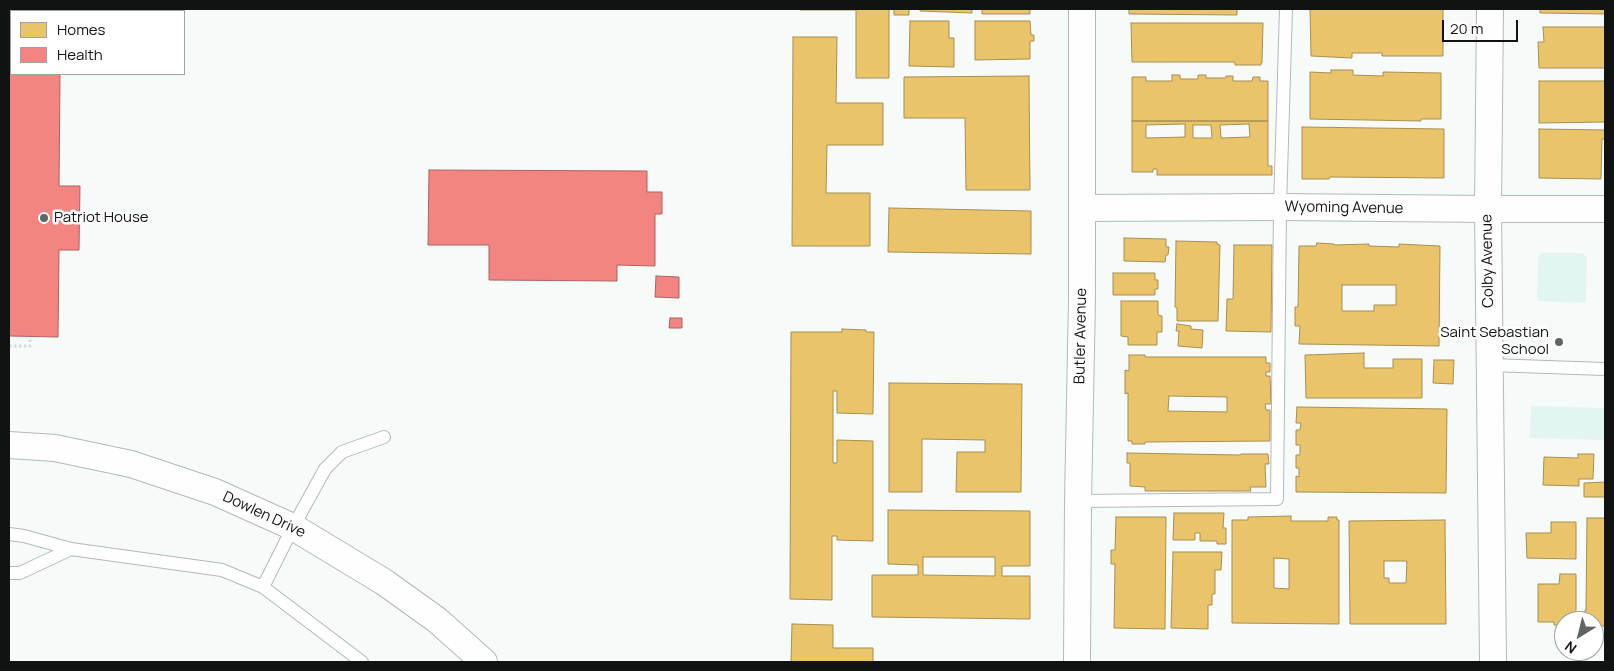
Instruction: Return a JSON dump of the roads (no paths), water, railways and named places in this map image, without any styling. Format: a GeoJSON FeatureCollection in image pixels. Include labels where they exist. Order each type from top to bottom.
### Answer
{"type":"FeatureCollection","features":[{"type":"Feature","properties":{"kind":"street","name":"Butler Avenue"},"geometry":{"type":"LineString","coordinates":[[1077,662],[1082,208],[1082,9]]}},
{"type":"Feature","properties":{"kind":"street","name":"Colby Avenue"},"geometry":{"type":"LineString","coordinates":[[1490,9],[1488,210],[1493,662]]}},
{"type":"Feature","properties":{"kind":"street","name":"Wyoming Avenue"},"geometry":{"type":"LineString","coordinates":[[1082,208],[1605,209]]}},
{"type":"Feature","properties":{"kind":"street","name":"Dowlen Drive"},"geometry":{"type":"LineString","coordinates":[[9,445],[55,448],[131,464],[215,492],[293,526],[384,582],[437,620],[484,662]]}},
{"type":"Feature","properties":{"kind":"lane"},"geometry":{"type":"LineString","coordinates":[[1078,501],[1277,499],[1280,207],[1286,9]]}},
{"type":"Feature","properties":{"kind":"lane"},"geometry":{"type":"LineString","coordinates":[[1490,365],[1605,369]]}},
{"type":"Feature","properties":{"kind":"lane"},"geometry":{"type":"LineString","coordinates":[[263,587],[293,526],[325,469],[342,452],[384,437]]}},
{"type":"Feature","properties":{"kind":"lane"},"geometry":{"type":"LineString","coordinates":[[9,534],[24,536],[71,549],[222,570],[263,587],[362,662]]}},
{"type":"Feature","properties":{"kind":"lane"},"geometry":{"type":"LineString","coordinates":[[9,573],[20,574],[71,549]]}},
{"type":"Feature","properties":{"kind":"place","name":"Patriot House"},"geometry":{"type":"Point","coordinates":[44,218]}},
{"type":"Feature","properties":{"kind":"place","name":"Saint Sebastian School"},"geometry":{"type":"Point","coordinates":[1559,342]}}]}
